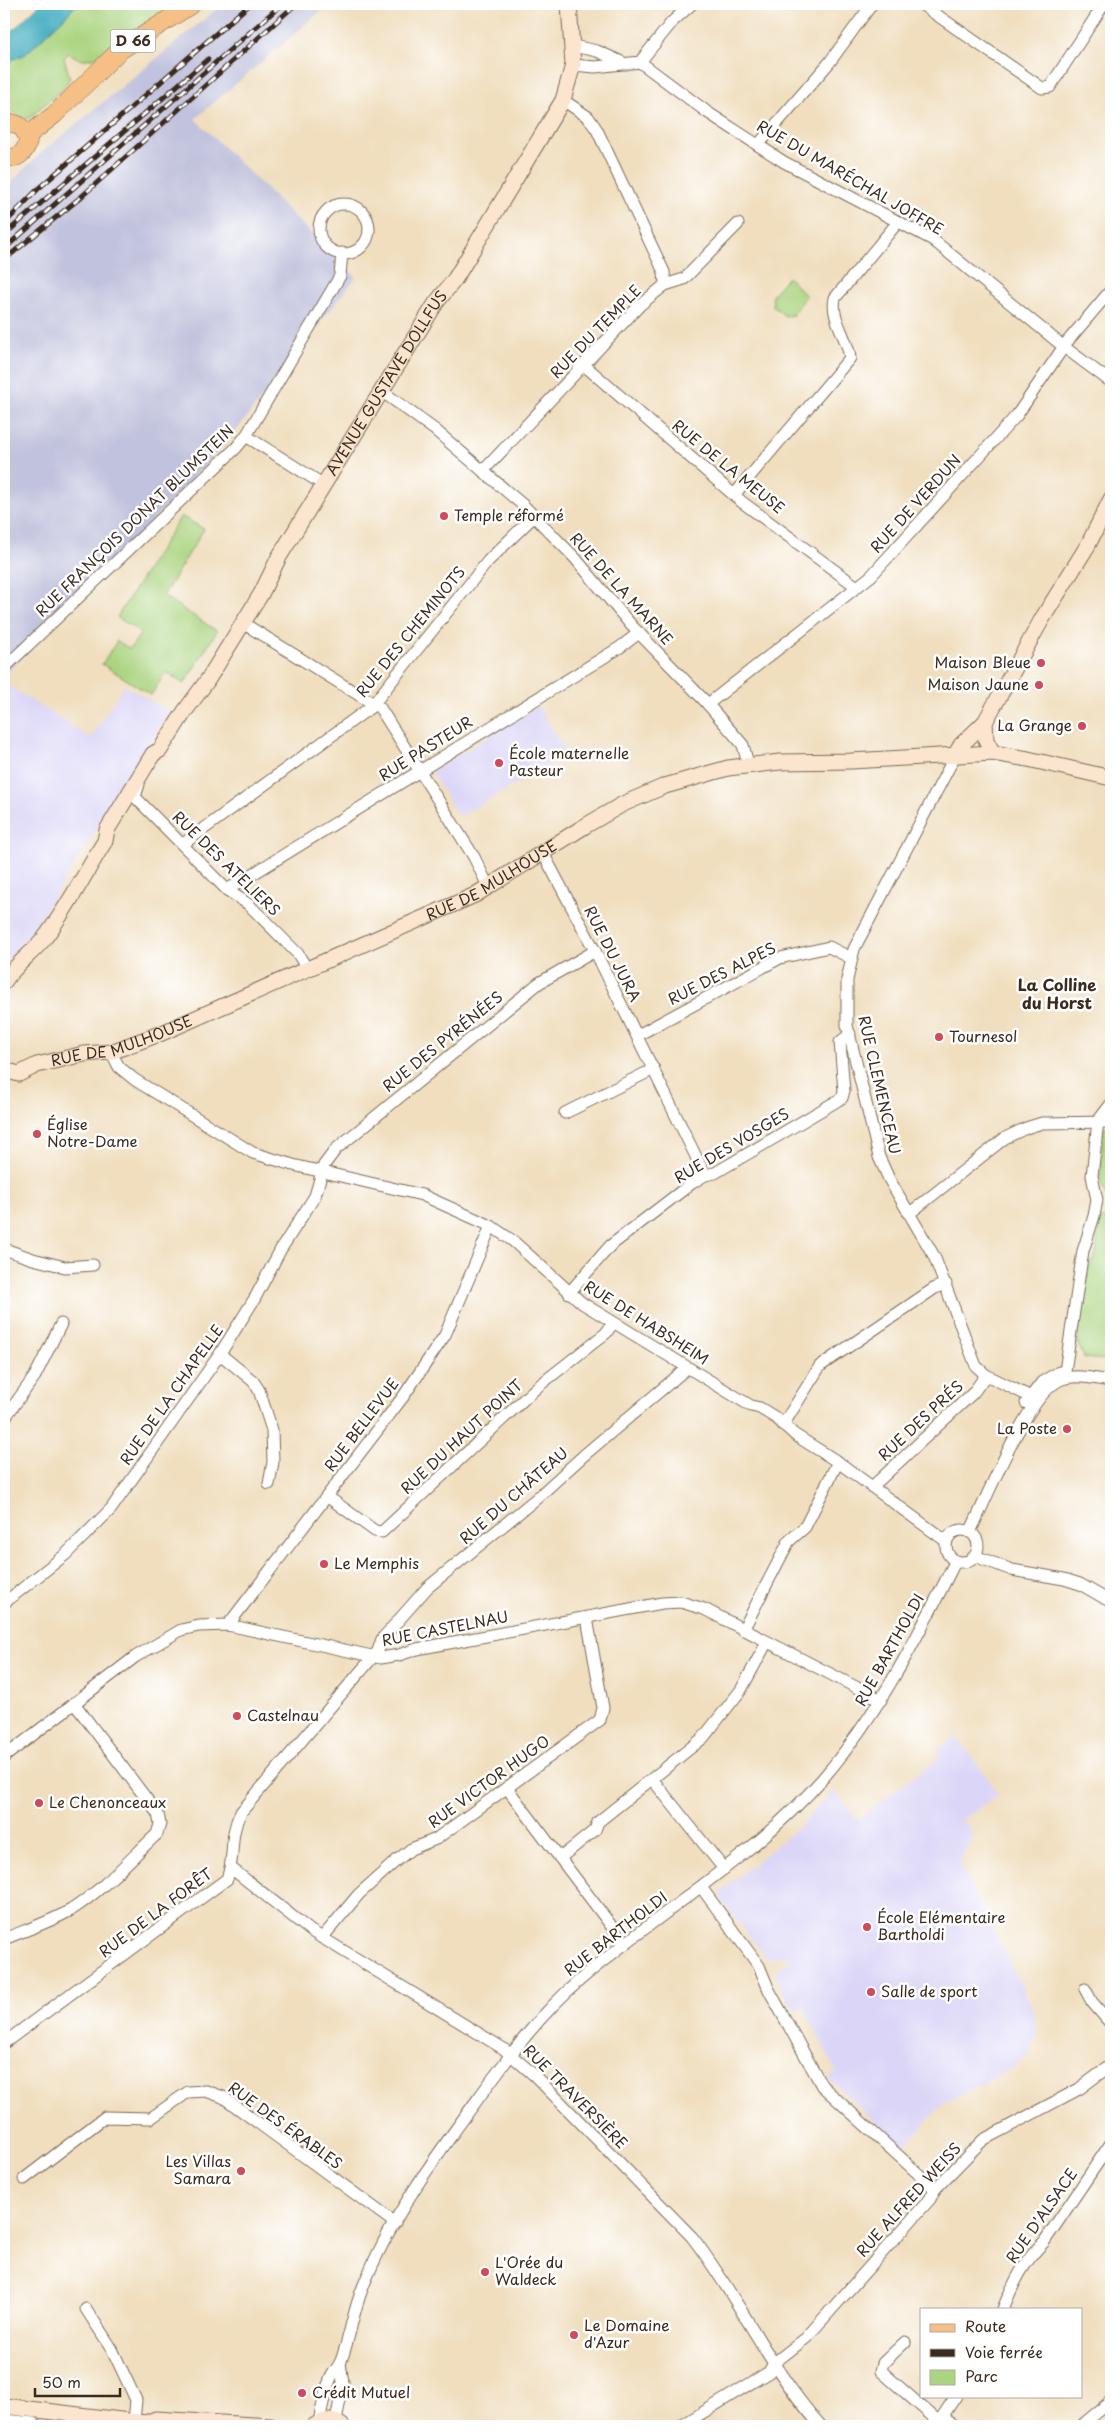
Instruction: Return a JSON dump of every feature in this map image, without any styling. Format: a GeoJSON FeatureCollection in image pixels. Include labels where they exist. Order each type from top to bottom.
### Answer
{"type":"FeatureCollection","features":[{"type":"Feature","properties":{"kind":"main road","name":"D 66"},"geometry":{"type":"LineString","coordinates":[[27,136],[54,115],[119,50],[192,4]]}},
{"type":"Feature","properties":{"kind":"main road"},"geometry":{"type":"LineString","coordinates":[[4,124],[16,124],[25,131],[27,136],[27,147],[24,152],[20,156],[6,161]]}},
{"type":"Feature","properties":{"kind":"street","name":"AVENUE GUSTAVE DOLLFUS"},"geometry":{"type":"LineString","coordinates":[[4,982],[16,966],[42,940],[105,841],[107,830],[154,754],[160,750],[243,623],[266,586],[275,565],[436,303],[455,278],[508,194],[563,100],[573,65],[569,4]]}},
{"type":"Feature","properties":{"kind":"street"},"geometry":{"type":"LineString","coordinates":[[573,65],[595,67],[640,62],[672,22],[692,4]]}},
{"type":"Feature","properties":{"kind":"street"},"geometry":{"type":"LineString","coordinates":[[758,145],[829,64],[872,4]]}},
{"type":"Feature","properties":{"kind":"street"},"geometry":{"type":"LineString","coordinates":[[921,4],[1042,88],[1050,87],[1104,4]]}},
{"type":"Feature","properties":{"kind":"street"},"geometry":{"type":"LineString","coordinates":[[573,46],[597,51],[627,64]]}},
{"type":"Feature","properties":{"kind":"street","name":"RUE DU MARÉCHAL JOFFRE"},"geometry":{"type":"LineString","coordinates":[[640,62],[707,112],[784,162],[933,240],[1064,347],[1111,382]]}},
{"type":"Feature","properties":{"kind":"street"},"geometry":{"type":"LineString","coordinates":[[563,100],[588,117],[597,130],[659,260],[664,272],[666,285]]}},
{"type":"Feature","properties":{"kind":"street"},"geometry":{"type":"LineString","coordinates":[[345,204],[358,208],[362,212],[366,218],[368,232],[362,245],[350,253],[342,253],[336,252],[325,245],[319,227],[320,221],[327,210],[332,206],[345,204]]}},
{"type":"Feature","properties":{"kind":"street"},"geometry":{"type":"LineString","coordinates":[[734,495],[850,358],[849,349],[834,312],[835,298],[898,222]]}},
{"type":"Feature","properties":{"kind":"street","name":"RUE DU TEMPLE"},"geometry":{"type":"LineString","coordinates":[[483,471],[640,305],[666,285],[684,279],[738,224]]}},
{"type":"Feature","properties":{"kind":"street","name":"RUE FRANÇOIS DONAT BLUMSTEIN"},"geometry":{"type":"LineString","coordinates":[[4,668],[246,436],[340,276],[342,253]]}},
{"type":"Feature","properties":{"kind":"street","name":"RUE DE VERDUN"},"geometry":{"type":"LineString","coordinates":[[708,704],[871,576],[962,473],[997,439],[1017,415],[1064,347],[1111,290]]}},
{"type":"Feature","properties":{"kind":"street","name":"RUE DE LA MEUSE"},"geometry":{"type":"LineString","coordinates":[[584,365],[734,495],[857,587]]}},
{"type":"Feature","properties":{"kind":"street","name":"RUE DE LA MARNE"},"geometry":{"type":"LineString","coordinates":[[383,392],[435,430],[483,471],[575,558],[639,633],[708,704],[743,744],[748,764]]}},
{"type":"Feature","properties":{"kind":"street"},"geometry":{"type":"LineString","coordinates":[[246,436],[324,485]]}},
{"type":"Feature","properties":{"kind":"street"},"geometry":{"type":"LineString","coordinates":[[956,754],[961,745],[985,722],[1047,611],[1088,545],[1111,499]]}},
{"type":"Feature","properties":{"kind":"street","name":"RUE DES CHEMINOTS"},"geometry":{"type":"LineString","coordinates":[[183,844],[363,714],[374,704],[488,561],[533,517]]}},
{"type":"Feature","properties":{"kind":"street"},"geometry":{"type":"LineString","coordinates":[[243,623],[380,708],[421,770],[474,857],[489,888]]}},
{"type":"Feature","properties":{"kind":"street","name":"RUE PASTEUR"},"geometry":{"type":"LineString","coordinates":[[227,890],[619,648],[639,633]]}},
{"type":"Feature","properties":{"kind":"street"},"geometry":{"type":"LineString","coordinates":[[985,722],[986,740],[993,753]]}},
{"type":"Feature","properties":{"kind":"street","name":"AVENUE GUSTAVE DOLLFUS"},"geometry":{"type":"LineString","coordinates":[[105,841],[115,835],[138,800],[161,758],[160,750]]}},
{"type":"Feature","properties":{"kind":"street","name":"RUE DE MULHOUSE"},"geometry":{"type":"LineString","coordinates":[[4,1070],[18,1074],[38,1065],[84,1054],[111,1052],[162,1033],[489,888],[606,813],[682,780],[748,764],[852,761],[993,753],[1111,778]]}},
{"type":"Feature","properties":{"kind":"street","name":"RUE CLEMENCEAU"},"geometry":{"type":"LineString","coordinates":[[956,754],[915,836],[859,938],[851,958],[846,990],[850,1034],[879,1157],[934,1256],[976,1366],[986,1375],[1033,1398]]}},
{"type":"Feature","properties":{"kind":"street"},"geometry":{"type":"LineString","coordinates":[[138,800],[135,797],[139,779]]}},
{"type":"Feature","properties":{"kind":"street","name":"RUE DES ATELIERS"},"geometry":{"type":"LineString","coordinates":[[138,800],[227,890],[254,910],[298,954],[307,969]]}},
{"type":"Feature","properties":{"kind":"street","name":"RUE DU JURA"},"geometry":{"type":"LineString","coordinates":[[543,853],[638,1035],[705,1175]]}},
{"type":"Feature","properties":{"kind":"street","name":"RUE DES ALPES"},"geometry":{"type":"LineString","coordinates":[[638,1035],[780,958],[828,947],[851,958]]}},
{"type":"Feature","properties":{"kind":"street","name":"RUE DES PYRÉNÉES"},"geometry":{"type":"LineString","coordinates":[[322,1171],[328,1158],[336,1148],[539,983],[595,951]]}},
{"type":"Feature","properties":{"kind":"street","name":"RUE DES VOSGES"},"geometry":{"type":"LineString","coordinates":[[569,1292],[610,1246],[705,1175],[715,1172],[842,1098],[844,1091],[840,1042],[850,1034]]}},
{"type":"Feature","properties":{"kind":"street","name":"RUE DE HABSHEIM"},"geometry":{"type":"LineString","coordinates":[[111,1052],[124,1072],[223,1136],[268,1159],[422,1195],[491,1226],[520,1246],[569,1292],[613,1323],[751,1406],[760,1408],[873,1486],[946,1541]]}},
{"type":"Feature","properties":{"kind":"street","name":"RUE DE MULHOUSE"},"geometry":{"type":"LineString","coordinates":[[4,1061],[20,1065],[38,1065]]}},
{"type":"Feature","properties":{"kind":"street"},"geometry":{"type":"LineString","coordinates":[[566,1114],[654,1069]]}},
{"type":"Feature","properties":{"kind":"street"},"geometry":{"type":"LineString","coordinates":[[1111,1104],[1111,1110]]}},
{"type":"Feature","properties":{"kind":"street"},"geometry":{"type":"LineString","coordinates":[[1064,1374],[1083,1251],[1094,1216],[1098,1195],[1092,1176],[1098,1121],[1111,1104]]}},
{"type":"Feature","properties":{"kind":"street"},"geometry":{"type":"LineString","coordinates":[[910,1213],[1012,1134],[1042,1124],[1111,1122]]}},
{"type":"Feature","properties":{"kind":"street","name":"RUE DE LA CHAPELLE"},"geometry":{"type":"LineString","coordinates":[[4,1603],[65,1555],[111,1509],[188,1396],[220,1354],[255,1298],[281,1249],[309,1208],[315,1196],[322,1171]]}},
{"type":"Feature","properties":{"kind":"street","name":"RUE BELLEVUE"},"geometry":{"type":"LineString","coordinates":[[228,1625],[403,1397],[445,1335],[491,1226]]}},
{"type":"Feature","properties":{"kind":"street"},"geometry":{"type":"LineString","coordinates":[[4,1249],[33,1259],[66,1267],[93,1265]]}},
{"type":"Feature","properties":{"kind":"street"},"geometry":{"type":"LineString","coordinates":[[783,1425],[820,1366],[935,1288],[946,1284]]}},
{"type":"Feature","properties":{"kind":"street","name":"RUE DU HAUT POINT"},"geometry":{"type":"LineString","coordinates":[[328,1497],[375,1531],[382,1532],[536,1388],[606,1333],[613,1323]]}},
{"type":"Feature","properties":{"kind":"street"},"geometry":{"type":"LineString","coordinates":[[6,1412],[35,1376],[61,1324]]}},
{"type":"Feature","properties":{"kind":"street"},"geometry":{"type":"LineString","coordinates":[[220,1354],[253,1381],[259,1390],[272,1430],[273,1462],[269,1484]]}},
{"type":"Feature","properties":{"kind":"street","name":"RUE DU CHÂTEAU"},"geometry":{"type":"LineString","coordinates":[[372,1657],[378,1651],[382,1639],[427,1588],[537,1498],[583,1456],[688,1368]]}},
{"type":"Feature","properties":{"kind":"street"},"geometry":{"type":"LineString","coordinates":[[970,1532],[1042,1382],[1064,1374],[1111,1373]]}},
{"type":"Feature","properties":{"kind":"street"},"geometry":{"type":"LineString","coordinates":[[1064,1374],[1111,1381]]}},
{"type":"Feature","properties":{"kind":"street","name":"RUE DES PRÉS"},"geometry":{"type":"LineString","coordinates":[[873,1486],[973,1393],[986,1375]]}},
{"type":"Feature","properties":{"kind":"street"},"geometry":{"type":"LineString","coordinates":[[744,1630],[789,1541],[805,1527],[838,1462]]}},
{"type":"Feature","properties":{"kind":"street"},"geometry":{"type":"LineString","coordinates":[[964,1530],[970,1532],[977,1540],[978,1545],[975,1556],[966,1562],[956,1562],[948,1555],[946,1541],[953,1532],[964,1530]]}},
{"type":"Feature","properties":{"kind":"street"},"geometry":{"type":"LineString","coordinates":[[975,1556],[1012,1570],[1064,1579],[1080,1584],[1111,1602]]}},
{"type":"Feature","properties":{"kind":"street","name":"RUE BARTHOLDI"},"geometry":{"type":"LineString","coordinates":[[314,2425],[329,2380],[340,2363],[363,2288],[394,2223],[425,2173],[511,2055],[548,2012],[578,1982],[724,1869],[781,1820],[823,1778],[852,1743],[881,1700],[956,1562]]}},
{"type":"Feature","properties":{"kind":"street","name":"RUE CASTELNAU"},"geometry":{"type":"LineString","coordinates":[[4,1757],[135,1657],[181,1630],[199,1626],[228,1625],[372,1657],[390,1657],[417,1649],[662,1603],[681,1602],[704,1609],[881,1700]]}},
{"type":"Feature","properties":{"kind":"street","name":"RUE VICTOR HUGO"},"geometry":{"type":"LineString","coordinates":[[322,1938],[359,1894],[411,1849],[436,1839],[600,1720],[603,1708],[587,1618]]}},
{"type":"Feature","properties":{"kind":"street"},"geometry":{"type":"LineString","coordinates":[[560,1858],[595,1830],[598,1822],[703,1738],[720,1720],[741,1690],[768,1642]]}},
{"type":"Feature","properties":{"kind":"street","name":"RUE DE LA FORÊT"},"geometry":{"type":"LineString","coordinates":[[4,2043],[227,1879],[231,1868],[232,1832],[241,1812],[372,1657]]}},
{"type":"Feature","properties":{"kind":"street"},"geometry":{"type":"LineString","coordinates":[[4,1939],[72,1909],[157,1834],[160,1824],[158,1814],[74,1703]]}},
{"type":"Feature","properties":{"kind":"street"},"geometry":{"type":"LineString","coordinates":[[652,1779],[724,1869]]}},
{"type":"Feature","properties":{"kind":"street"},"geometry":{"type":"LineString","coordinates":[[507,1788],[625,1944]]}},
{"type":"Feature","properties":{"kind":"street","name":"RUE TRAVERSIÈRE"},"geometry":{"type":"LineString","coordinates":[[231,1868],[322,1938],[511,2055],[692,2237],[714,2265],[804,2408],[820,2426]]}},
{"type":"Feature","properties":{"kind":"street"},"geometry":{"type":"LineString","coordinates":[[701,1887],[759,1966],[769,1990],[822,2086],[935,2189]]}},
{"type":"Feature","properties":{"kind":"street"},"geometry":{"type":"LineString","coordinates":[[1085,1989],[1092,2002],[1111,2024]]}},
{"type":"Feature","properties":{"kind":"street","name":"RUE ALFRED WEISS"},"geometry":{"type":"LineString","coordinates":[[681,2426],[769,2372],[774,2363],[806,2338],[930,2199],[935,2189],[983,2140],[1079,2089],[1111,2065]]}},
{"type":"Feature","properties":{"kind":"street","name":"RUE DES ÉRABLES"},"geometry":{"type":"LineString","coordinates":[[24,2179],[105,2117],[151,2118],[188,2092],[206,2091],[223,2097],[394,2223]]}},
{"type":"Feature","properties":{"kind":"street","name":"RUE D'ALSACE"},"geometry":{"type":"LineString","coordinates":[[1003,2308],[1014,2281],[1034,2252],[1044,2242],[1111,2143]]}},
{"type":"Feature","properties":{"kind":"street"},"geometry":{"type":"LineString","coordinates":[[86,2309],[112,2348],[136,2400],[144,2424]]}},
{"type":"Feature","properties":{"kind":"street"},"geometry":{"type":"LineString","coordinates":[[905,2342],[883,2363],[881,2371],[939,2421],[955,2426]]}},
{"type":"Feature","properties":{"kind":"street","name":"RUE BARTHOLDI"},"geometry":{"type":"LineString","coordinates":[[339,2424],[343,2382],[340,2363]]}},
{"type":"Feature","properties":{"kind":"street"},"geometry":{"type":"LineString","coordinates":[[939,2421],[955,2398]]}},
{"type":"Feature","properties":{"kind":"street"},"geometry":{"type":"LineString","coordinates":[[1081,2426],[1111,2401]]}},
{"type":"Feature","properties":{"kind":"street"},"geometry":{"type":"LineString","coordinates":[[4,2406],[144,2424],[156,2419],[271,2426]]}},
{"type":"Feature","properties":{"kind":"street"},"geometry":{"type":"LineString","coordinates":[[4,2420],[34,2423],[37,2426]]}},
{"type":"Feature","properties":{"kind":"street"},"geometry":{"type":"LineString","coordinates":[[314,2425],[330,2420],[339,2424]]}},
{"type":"Feature","properties":{"kind":"shaded area"},"geometry":{"type":"Polygon","coordinates":[[[223,4],[329,4],[195,119],[356,277],[233,435],[4,676],[4,189],[41,153],[223,4]]]}},
{"type":"Feature","properties":{"kind":"shaded area"},"geometry":{"type":"Polygon","coordinates":[[[4,683],[91,738],[124,685],[170,712],[29,936],[4,963],[4,683]]]}},
{"type":"Feature","properties":{"kind":"shaded area","name":"École maternelle Pasteur"},"geometry":{"type":"Polygon","coordinates":[[[538,706],[567,754],[459,817],[431,772],[538,706]]]}},
{"type":"Feature","properties":{"kind":"shaded area","name":"École Elémentaire Bartholdi"},"geometry":{"type":"Polygon","coordinates":[[[955,1736],[987,1776],[999,1795],[962,1820],[974,1835],[959,1863],[1031,2005],[1037,2033],[1029,2053],[1013,2068],[943,2104],[903,2148],[828,2078],[836,2073],[804,2008],[794,2012],[775,1975],[777,1969],[789,1963],[786,1955],[767,1959],[720,1899],[720,1892],[801,1825],[834,1790],[857,1820],[940,1757],[936,1752],[955,1736]]]}},
{"type":"Feature","properties":{"kind":"green space"},"geometry":{"type":"Polygon","coordinates":[[[78,4],[182,4],[119,41],[98,57],[81,60],[69,53],[64,58],[70,78],[65,87],[28,119],[16,115],[4,105],[4,63],[26,54],[78,4]]]}},
{"type":"Feature","properties":{"kind":"green space"},"geometry":{"type":"Polygon","coordinates":[[[788,277],[806,296],[793,315],[785,316],[773,306],[772,295],[788,277]]]}},
{"type":"Feature","properties":{"kind":"green space"},"geometry":{"type":"Polygon","coordinates":[[[181,516],[204,529],[163,596],[217,631],[184,684],[166,672],[151,695],[102,664],[117,641],[130,649],[141,633],[117,617],[181,516]]]}},
{"type":"Feature","properties":{"kind":"green space"},"geometry":{"type":"Polygon","coordinates":[[[1103,1128],[1111,1128],[1111,1196],[1106,1196],[1100,1181],[1103,1128]]]}},
{"type":"Feature","properties":{"kind":"green space"},"geometry":{"type":"Polygon","coordinates":[[[1100,1219],[1111,1219],[1111,1361],[1084,1358],[1077,1341],[1087,1272],[1096,1254],[1100,1219]]]}},
{"type":"Feature","properties":{"kind":"water"},"geometry":{"type":"Polygon","coordinates":[[[40,4],[78,4],[26,54],[4,63],[4,39],[40,4]]]}},
{"type":"Feature","properties":{"kind":"railway"},"geometry":{"type":"LineString","coordinates":[[4,224],[39,188],[250,4]]}},
{"type":"Feature","properties":{"kind":"railway"},"geometry":{"type":"LineString","coordinates":[[4,249],[282,4]]}},
{"type":"Feature","properties":{"kind":"railway"},"geometry":{"type":"LineString","coordinates":[[4,260],[81,197],[296,4]]}},
{"type":"Feature","properties":{"kind":"railway"},"geometry":{"type":"LineString","coordinates":[[4,235],[208,59]]}},
{"type":"Feature","properties":{"kind":"place","name":"Temple réformé"},"geometry":{"type":"Point","coordinates":[444,516]}},
{"type":"Feature","properties":{"kind":"place","name":"Maison Bleue"},"geometry":{"type":"Point","coordinates":[1041,663]}},
{"type":"Feature","properties":{"kind":"place","name":"Maison Jaune"},"geometry":{"type":"Point","coordinates":[1039,685]}},
{"type":"Feature","properties":{"kind":"place","name":"La Grange"},"geometry":{"type":"Point","coordinates":[1082,726]}},
{"type":"Feature","properties":{"kind":"place","name":"École maternelle Pasteur"},"geometry":{"type":"Point","coordinates":[499,763]}},
{"type":"Feature","properties":{"kind":"place","name":"Tournesol"},"geometry":{"type":"Point","coordinates":[939,1037]}},
{"type":"Feature","properties":{"kind":"place","name":"Église Notre-Dame"},"geometry":{"type":"Point","coordinates":[37,1134]}},
{"type":"Feature","properties":{"kind":"place","name":"La Poste"},"geometry":{"type":"Point","coordinates":[1067,1429]}},
{"type":"Feature","properties":{"kind":"place","name":"Le Memphis"},"geometry":{"type":"Point","coordinates":[324,1564]}},
{"type":"Feature","properties":{"kind":"place","name":"Castelnau"},"geometry":{"type":"Point","coordinates":[237,1716]}},
{"type":"Feature","properties":{"kind":"place","name":"Le Chenonceaux"},"geometry":{"type":"Point","coordinates":[39,1803]}},
{"type":"Feature","properties":{"kind":"place","name":"École Elémentaire Bartholdi"},"geometry":{"type":"Point","coordinates":[867,1927]}},
{"type":"Feature","properties":{"kind":"place","name":"Salle de sport"},"geometry":{"type":"Point","coordinates":[871,1992]}},
{"type":"Feature","properties":{"kind":"place","name":"Les Villas Samara"},"geometry":{"type":"Point","coordinates":[241,2171]}},
{"type":"Feature","properties":{"kind":"place","name":"L'Orée du Waldeck"},"geometry":{"type":"Point","coordinates":[485,2272]}},
{"type":"Feature","properties":{"kind":"place","name":"Le Domaine d'Azur"},"geometry":{"type":"Point","coordinates":[574,2335]}},
{"type":"Feature","properties":{"kind":"place","name":"Crédit Mutuel"},"geometry":{"type":"Point","coordinates":[302,2393]}},
{"type":"Feature","properties":{"kind":"district","name":"La Colline du Horst"},"geometry":{"type":"Point","coordinates":[1057,994]}}]}
